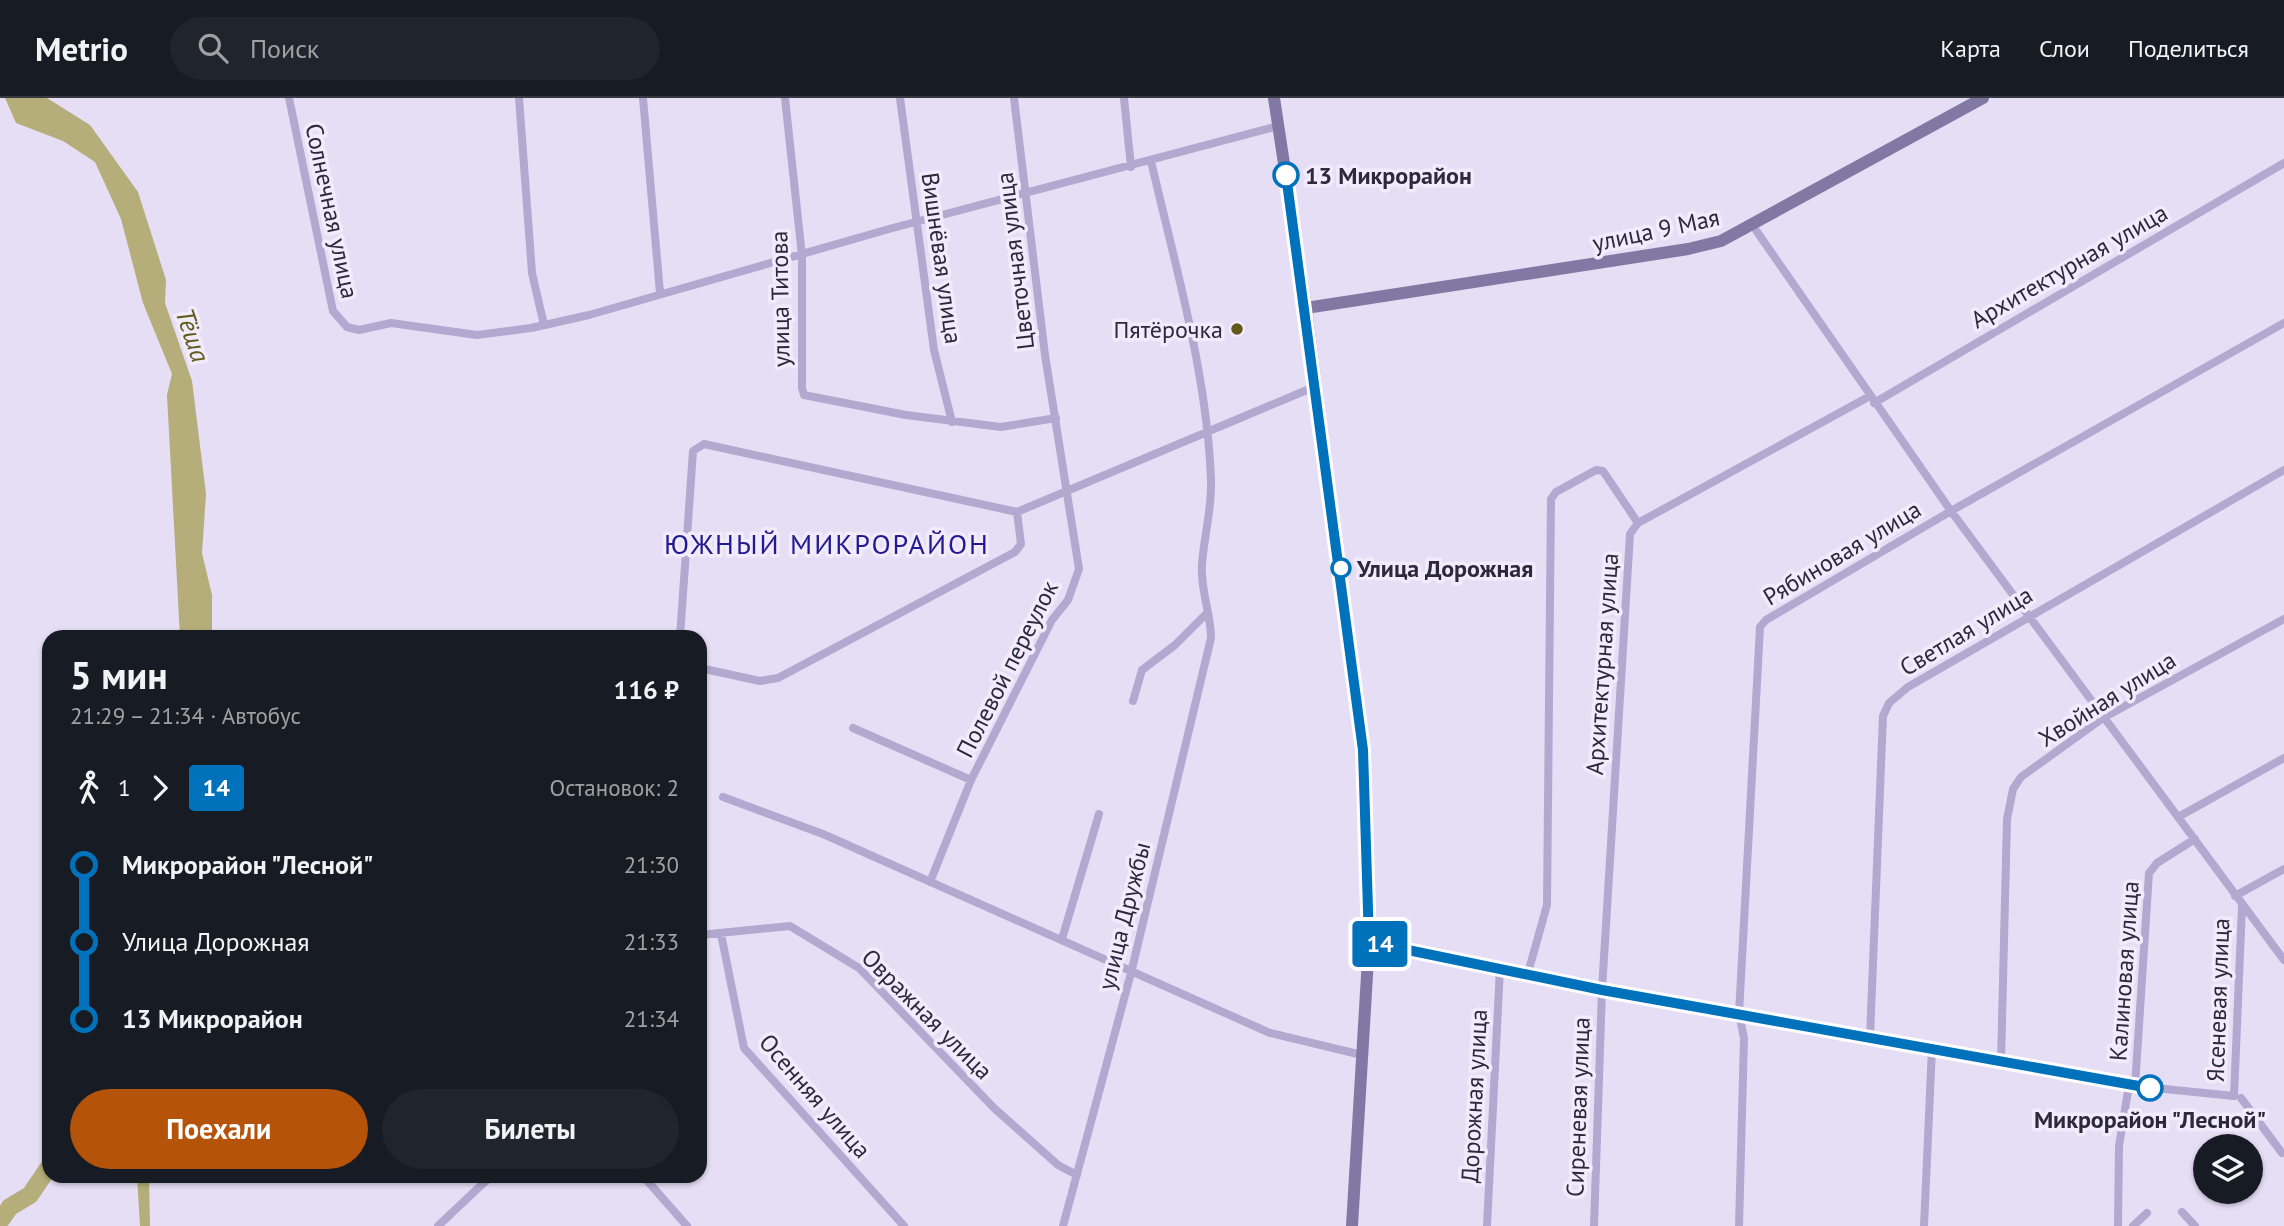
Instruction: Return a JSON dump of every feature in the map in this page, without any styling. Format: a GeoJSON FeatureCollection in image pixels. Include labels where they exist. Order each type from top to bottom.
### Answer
{"type":"FeatureCollection","features":[{"type":"Feature","properties":{"kind":"main road"},"geometry":{"type":"LineString","coordinates":[[1274,98],[1306,308],[1314,387],[1363,750],[1369,942],[1352,1226]]}},
{"type":"Feature","properties":{"kind":"main road","name":"улица 9 Мая"},"geometry":{"type":"LineString","coordinates":[[1306,308],[1688,249],[1721,241],[1753,226],[1983,98]]}},
{"type":"Feature","properties":{"kind":"street","name":"Солнечная улица"},"geometry":{"type":"LineString","coordinates":[[289,98],[332,311],[347,327],[359,330],[391,323],[477,335],[544,325]]}},
{"type":"Feature","properties":{"kind":"street"},"geometry":{"type":"LineString","coordinates":[[519,98],[532,273],[544,325],[802,256],[919,221],[1027,195],[1278,126]]}},
{"type":"Feature","properties":{"kind":"street"},"geometry":{"type":"LineString","coordinates":[[643,98],[660,293]]}},
{"type":"Feature","properties":{"kind":"street","name":"улица Титова"},"geometry":{"type":"LineString","coordinates":[[785,98],[802,256],[804,395],[951,422]]}},
{"type":"Feature","properties":{"kind":"street","name":"Вишнёвая улица"},"geometry":{"type":"LineString","coordinates":[[900,98],[919,221],[934,350],[951,422]]}},
{"type":"Feature","properties":{"kind":"street","name":"Цветочная улица"},"geometry":{"type":"LineString","coordinates":[[1014,98],[1045,355],[1066,492]]}},
{"type":"Feature","properties":{"kind":"street"},"geometry":{"type":"LineString","coordinates":[[1124,98],[1131,167]]}},
{"type":"Feature","properties":{"kind":"street","name":"улица Дружбы"},"geometry":{"type":"LineString","coordinates":[[1063,1226],[1131,973],[1211,638],[1202,564],[1210,527],[1211,480],[1199,376],[1151,161]]}},
{"type":"Feature","properties":{"kind":"street","name":"Архитектурная улица"},"geometry":{"type":"LineString","coordinates":[[1602,990],[1630,534],[1638,523],[1872,400],[2284,163]]}},
{"type":"Feature","properties":{"kind":"street"},"geometry":{"type":"LineString","coordinates":[[1753,226],[1951,511],[2103,718],[2180,816],[2242,906],[2284,960]]}},
{"type":"Feature","properties":{"kind":"street","name":"Рябиновая улица"},"geometry":{"type":"LineString","coordinates":[[1740,1014],[1760,627],[1766,620],[1951,511],[2284,323]]}},
{"type":"Feature","properties":{"kind":"street"},"geometry":{"type":"LineString","coordinates":[[680,630],[693,451],[696,446],[704,444],[1017,512],[1314,387]]}},
{"type":"Feature","properties":{"kind":"street"},"geometry":{"type":"LineString","coordinates":[[951,422],[1001,427],[1056,418]]}},
{"type":"Feature","properties":{"kind":"street"},"geometry":{"type":"LineString","coordinates":[[1528,973],[1547,905],[1551,499],[1556,492],[1596,470],[1603,471],[1638,523]]}},
{"type":"Feature","properties":{"kind":"street","name":"Светлая улица"},"geometry":{"type":"LineString","coordinates":[[1870,1037],[1883,716],[1889,703],[1908,687],[2028,615],[2284,470]]}},
{"type":"Feature","properties":{"kind":"street","name":"Полевой переулок"},"geometry":{"type":"LineString","coordinates":[[930,882],[971,780],[1052,620],[1068,600],[1079,569],[1066,492]]}},
{"type":"Feature","properties":{"kind":"street"},"geometry":{"type":"LineString","coordinates":[[707,670],[760,681],[778,678],[1015,552],[1021,544],[1017,512]]}},
{"type":"Feature","properties":{"kind":"street"},"geometry":{"type":"LineString","coordinates":[[1133,701],[1142,670],[1175,645],[1207,613]]}},
{"type":"Feature","properties":{"kind":"street","name":"Хвойная улица"},"geometry":{"type":"LineString","coordinates":[[2001,1062],[2007,819],[2013,789],[2021,777],[2103,718],[2284,619]]}},
{"type":"Feature","properties":{"kind":"street","name":"Полевой переулок"},"geometry":{"type":"LineString","coordinates":[[853,728],[971,780]]}},
{"type":"Feature","properties":{"kind":"street"},"geometry":{"type":"LineString","coordinates":[[2180,816],[2284,758]]}},
{"type":"Feature","properties":{"kind":"street"},"geometry":{"type":"LineString","coordinates":[[723,797],[823,834],[1270,1033],[1362,1055]]}},
{"type":"Feature","properties":{"kind":"street"},"geometry":{"type":"LineString","coordinates":[[1062,939],[1099,814]]}},
{"type":"Feature","properties":{"kind":"street","name":"Калиновая улица"},"geometry":{"type":"LineString","coordinates":[[2118,1226],[2119,1146],[2132,1086],[2149,873],[2157,863],[2195,839]]}},
{"type":"Feature","properties":{"kind":"street","name":"Ясеневая улица"},"geometry":{"type":"LineString","coordinates":[[2235,896],[2284,869]]}},
{"type":"Feature","properties":{"kind":"street","name":"Ясеневая улица"},"geometry":{"type":"LineString","coordinates":[[2237,1097],[2242,906]]}},
{"type":"Feature","properties":{"kind":"street","name":"Овражная улица"},"geometry":{"type":"LineString","coordinates":[[707,935],[756,927],[790,926],[859,968],[994,1108],[1058,1165],[1077,1175]]}},
{"type":"Feature","properties":{"kind":"street","name":"Осенняя улица"},"geometry":{"type":"LineString","coordinates":[[720,934],[744,1048],[904,1226]]}},
{"type":"Feature","properties":{"kind":"street"},"geometry":{"type":"LineString","coordinates":[[1369,942],[1602,990],[2132,1086],[2237,1097],[2283,1153]]}},
{"type":"Feature","properties":{"kind":"street","name":"Дорожная улица"},"geometry":{"type":"LineString","coordinates":[[1487,1226],[1500,968]]}},
{"type":"Feature","properties":{"kind":"street","name":"Сиреневая улица"},"geometry":{"type":"LineString","coordinates":[[1594,1226],[1602,990]]}},
{"type":"Feature","properties":{"kind":"street"},"geometry":{"type":"LineString","coordinates":[[1738,1226],[1744,1038],[1740,1014]]}},
{"type":"Feature","properties":{"kind":"street"},"geometry":{"type":"LineString","coordinates":[[1924,1226],[1932,1048]]}},
{"type":"Feature","properties":{"kind":"street"},"geometry":{"type":"LineString","coordinates":[[438,1226],[484,1183]]}},
{"type":"Feature","properties":{"kind":"street"},"geometry":{"type":"LineString","coordinates":[[649,1183],[687,1226]]}},
{"type":"Feature","properties":{"kind":"street"},"geometry":{"type":"LineString","coordinates":[[2182,1212],[2195,1226]]}},
{"type":"Feature","properties":{"kind":"street"},"geometry":{"type":"LineString","coordinates":[[2133,1226],[2147,1213]]}},
{"type":"Feature","properties":{"kind":"shaded area"},"geometry":{"type":"Polygon","coordinates":[[[5,98],[47,98],[90,125],[138,192],[166,280],[165,303],[192,381],[206,494],[202,553],[212,595],[212,630],[180,630],[167,395],[172,374],[143,303],[121,219],[95,162],[63,141],[16,123],[5,98]]]}},
{"type":"Feature","properties":{"kind":"shaded area"},"geometry":{"type":"Polygon","coordinates":[[[137,1183],[149,1183],[150,1226],[140,1226],[137,1183]]]}},
{"type":"Feature","properties":{"kind":"waterway"},"geometry":{"type":"LineString","coordinates":[[0,1221],[10,1207],[30,1195],[42,1177]]}},
{"type":"Feature","properties":{"kind":"bus line","name":"14"},"geometry":{"type":"LineString","coordinates":[[1286,175],[1351,638],[1363,750],[1369,942],[1602,990],[2150,1088]]}},
{"type":"Feature","properties":{"kind":"place","name":"13 Микрорайон"},"geometry":{"type":"Point","coordinates":[1286,175]}},
{"type":"Feature","properties":{"kind":"place","name":"Пятёрочка"},"geometry":{"type":"Point","coordinates":[1237,329]}},
{"type":"Feature","properties":{"kind":"place","name":"Улица Дорожная"},"geometry":{"type":"Point","coordinates":[1341,568]}},
{"type":"Feature","properties":{"kind":"place","name":"Микрорайон \"Лесной\""},"geometry":{"type":"Point","coordinates":[2150,1088]}},
{"type":"Feature","properties":{"kind":"district","name":"ЮЖНЫЙ МИКРОРАЙОН"},"geometry":{"type":"Point","coordinates":[827,543]}},
{"type":"Feature","properties":{"kind":"water label","name":"Тёша"},"geometry":{"type":"Point","coordinates":[193,335]}}]}
